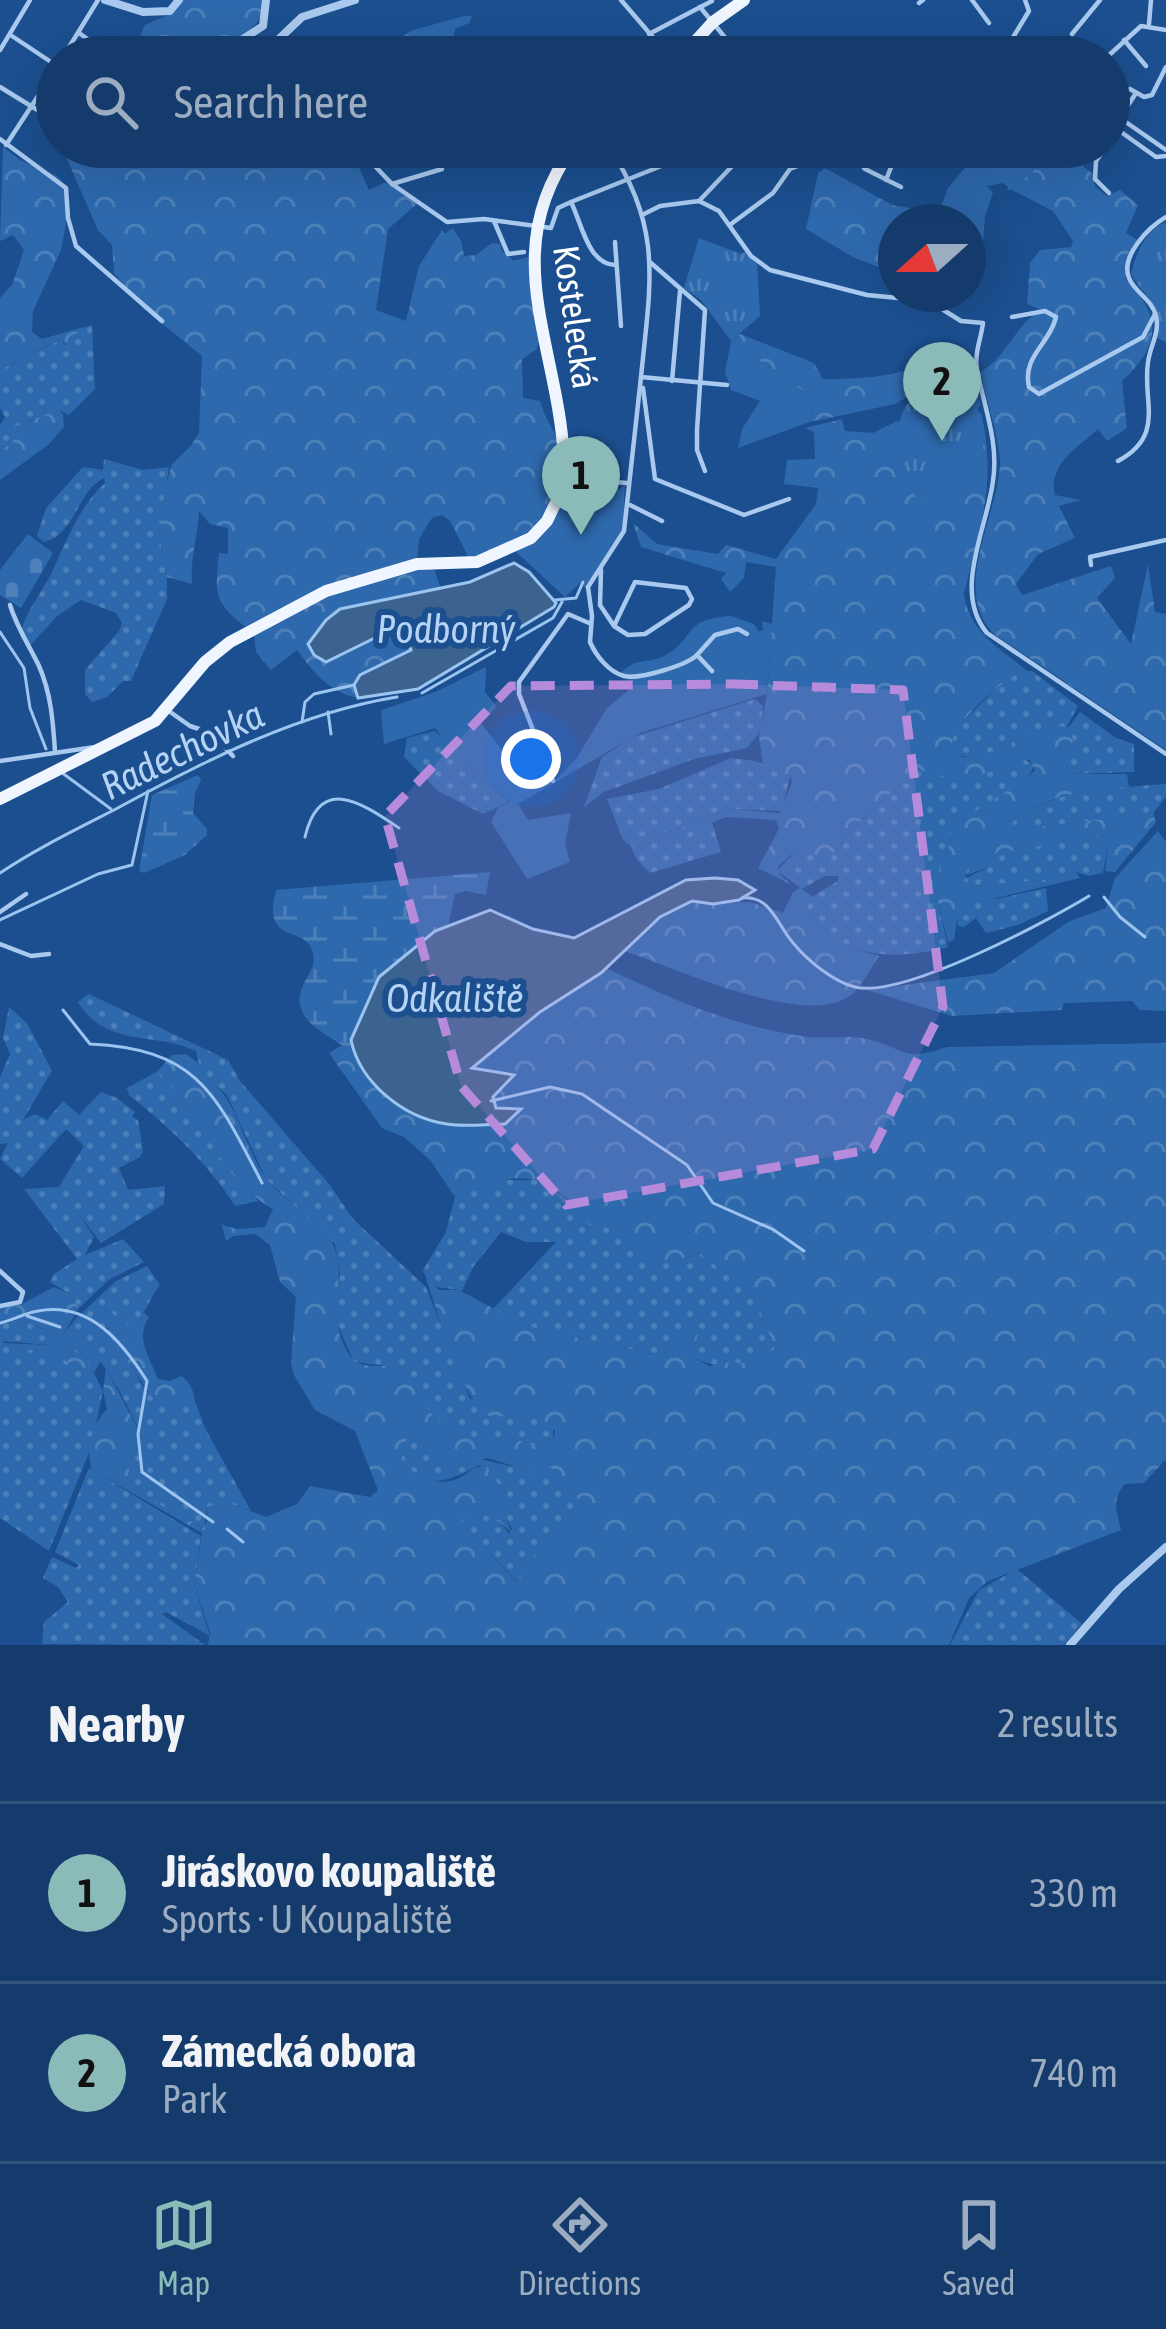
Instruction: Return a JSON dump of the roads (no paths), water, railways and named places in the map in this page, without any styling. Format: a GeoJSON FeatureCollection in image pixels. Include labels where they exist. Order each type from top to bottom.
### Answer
{"type":"FeatureCollection","features":[{"type":"Feature","properties":{"kind":"main road"},"geometry":{"type":"LineString","coordinates":[[700,36],[744,0]]}},
{"type":"Feature","properties":{"kind":"main road","name":"Kostelecká"},"geometry":{"type":"LineString","coordinates":[[559,168],[535,227],[534,274],[561,426],[564,478]]}},
{"type":"Feature","properties":{"kind":"main road"},"geometry":{"type":"LineString","coordinates":[[0,799],[144,728],[205,662],[236,638],[355,580],[426,562],[477,562],[523,542],[547,521],[564,478]]}},
{"type":"Feature","properties":{"kind":"street"},"geometry":{"type":"LineString","coordinates":[[0,50],[29,0]]}},
{"type":"Feature","properties":{"kind":"street"},"geometry":{"type":"LineString","coordinates":[[76,36],[102,0],[151,13],[170,10],[178,0]]}},
{"type":"Feature","properties":{"kind":"street"},"geometry":{"type":"LineString","coordinates":[[248,36],[263,26],[266,0]]}},
{"type":"Feature","properties":{"kind":"street"},"geometry":{"type":"LineString","coordinates":[[282,36],[310,13],[355,0]]}},
{"type":"Feature","properties":{"kind":"street"},"geometry":{"type":"LineString","coordinates":[[621,0],[649,34],[712,1]]}},
{"type":"Feature","properties":{"kind":"street"},"geometry":{"type":"LineString","coordinates":[[972,0],[989,23]]}},
{"type":"Feature","properties":{"kind":"street"},"geometry":{"type":"LineString","coordinates":[[1014,36],[1029,11],[1025,0]]}},
{"type":"Feature","properties":{"kind":"street"},"geometry":{"type":"LineString","coordinates":[[1074,31],[1100,0]]}},
{"type":"Feature","properties":{"kind":"street"},"geometry":{"type":"LineString","coordinates":[[1149,24],[1151,0]]}},
{"type":"Feature","properties":{"kind":"street"},"geometry":{"type":"LineString","coordinates":[[700,7],[724,36]]}},
{"type":"Feature","properties":{"kind":"street"},"geometry":{"type":"LineString","coordinates":[[1128,36],[1149,24],[1166,30]]}},
{"type":"Feature","properties":{"kind":"street"},"geometry":{"type":"LineString","coordinates":[[78,32],[84,36]]}},
{"type":"Feature","properties":{"kind":"street"},"geometry":{"type":"LineString","coordinates":[[11,35],[36,52]]}},
{"type":"Feature","properties":{"kind":"street"},"geometry":{"type":"LineString","coordinates":[[1130,47],[1146,66]]}},
{"type":"Feature","properties":{"kind":"street"},"geometry":{"type":"LineString","coordinates":[[1130,97],[1133,91],[1149,97],[1160,88],[1166,67]]}},
{"type":"Feature","properties":{"kind":"street"},"geometry":{"type":"LineString","coordinates":[[0,87],[36,108]]}},
{"type":"Feature","properties":{"kind":"street"},"geometry":{"type":"LineString","coordinates":[[6,145],[36,98]]}},
{"type":"Feature","properties":{"kind":"street"},"geometry":{"type":"LineString","coordinates":[[1130,126],[1166,153]]}},
{"type":"Feature","properties":{"kind":"street"},"geometry":{"type":"LineString","coordinates":[[1130,138],[1156,157],[1166,153]]}},
{"type":"Feature","properties":{"kind":"street"},"geometry":{"type":"LineString","coordinates":[[0,139],[36,166]]}},
{"type":"Feature","properties":{"kind":"street"},"geometry":{"type":"LineString","coordinates":[[38,168],[66,188],[76,246],[162,321]]}},
{"type":"Feature","properties":{"kind":"street"},"geometry":{"type":"LineString","coordinates":[[377,168],[447,222],[494,220],[550,228],[558,208],[652,168]]}},
{"type":"Feature","properties":{"kind":"street"},"geometry":{"type":"LineString","coordinates":[[624,168],[644,214],[651,263],[624,531],[589,582],[594,650],[622,675],[689,663],[715,635],[738,629],[747,634]]}},
{"type":"Feature","properties":{"kind":"street"},"geometry":{"type":"LineString","coordinates":[[699,201],[730,168]]}},
{"type":"Feature","properties":{"kind":"street"},"geometry":{"type":"LineString","coordinates":[[731,224],[773,193],[793,168]]}},
{"type":"Feature","properties":{"kind":"street"},"geometry":{"type":"LineString","coordinates":[[864,168],[901,187]]}},
{"type":"Feature","properties":{"kind":"street"},"geometry":{"type":"LineString","coordinates":[[886,180],[891,168]]}},
{"type":"Feature","properties":{"kind":"street"},"geometry":{"type":"LineString","coordinates":[[1096,168],[1095,179],[1109,193]]}},
{"type":"Feature","properties":{"kind":"street"},"geometry":{"type":"LineString","coordinates":[[392,184],[442,169]]}},
{"type":"Feature","properties":{"kind":"street"},"geometry":{"type":"LineString","coordinates":[[644,214],[660,206],[699,201],[719,211],[751,256],[770,270],[867,295],[929,301],[961,320],[979,321],[983,326],[976,369],[996,456],[969,594],[976,621],[1166,754]]}},
{"type":"Feature","properties":{"kind":"street"},"geometry":{"type":"LineString","coordinates":[[572,202],[594,256],[604,265],[616,266]]}},
{"type":"Feature","properties":{"kind":"street"},"geometry":{"type":"LineString","coordinates":[[1118,461],[1147,435],[1152,409],[1147,365],[1154,344],[1155,314],[1127,274],[1138,244],[1166,217]]}},
{"type":"Feature","properties":{"kind":"street"},"geometry":{"type":"LineString","coordinates":[[494,220],[508,254],[524,252]]}},
{"type":"Feature","properties":{"kind":"street"},"geometry":{"type":"LineString","coordinates":[[615,242],[621,326]]}},
{"type":"Feature","properties":{"kind":"street"},"geometry":{"type":"LineString","coordinates":[[651,263],[705,310],[697,450],[705,471]]}},
{"type":"Feature","properties":{"kind":"street"},"geometry":{"type":"LineString","coordinates":[[672,381],[680,291]]}},
{"type":"Feature","properties":{"kind":"street"},"geometry":{"type":"LineString","coordinates":[[1012,317],[1045,311],[1056,317],[1027,370],[1030,387],[1039,394],[1143,337],[1155,314]]}},
{"type":"Feature","properties":{"kind":"street"},"geometry":{"type":"LineString","coordinates":[[641,377],[727,385]]}},
{"type":"Feature","properties":{"kind":"street"},"geometry":{"type":"LineString","coordinates":[[641,377],[654,476],[743,515],[789,499]]}},
{"type":"Feature","properties":{"kind":"street"},"geometry":{"type":"LineString","coordinates":[[564,478],[628,483]]}},
{"type":"Feature","properties":{"kind":"street"},"geometry":{"type":"LineString","coordinates":[[627,504],[662,521]]}},
{"type":"Feature","properties":{"kind":"street"},"geometry":{"type":"LineString","coordinates":[[1091,566],[1090,557],[1166,540]]}},
{"type":"Feature","properties":{"kind":"street"},"geometry":{"type":"LineString","coordinates":[[602,565],[598,600],[614,626],[628,635],[645,634],[689,605],[690,594],[681,587],[635,582],[614,626]]}},
{"type":"Feature","properties":{"kind":"street"},"geometry":{"type":"LineString","coordinates":[[10,605],[47,688],[55,751]]}},
{"type":"Feature","properties":{"kind":"street"},"geometry":{"type":"LineString","coordinates":[[553,781],[519,694],[519,682],[568,614],[589,623]]}},
{"type":"Feature","properties":{"kind":"street"},"geometry":{"type":"LineString","coordinates":[[697,655],[712,670]]}},
{"type":"Feature","properties":{"kind":"street"},"geometry":{"type":"LineString","coordinates":[[166,709],[211,734],[231,753]]}},
{"type":"Feature","properties":{"kind":"street"},"geometry":{"type":"LineString","coordinates":[[0,761],[109,745]]}},
{"type":"Feature","properties":{"kind":"street"},"geometry":{"type":"LineString","coordinates":[[0,912],[26,894]]}},
{"type":"Feature","properties":{"kind":"street"},"geometry":{"type":"LineString","coordinates":[[0,944],[31,956],[49,954]]}},
{"type":"Feature","properties":{"kind":"street"},"geometry":{"type":"LineString","coordinates":[[0,1271],[23,1292],[20,1302],[0,1306]]}},
{"type":"Feature","properties":{"kind":"street"},"geometry":{"type":"LineString","coordinates":[[1070,1645],[1119,1589],[1166,1547]]}},
{"type":"Feature","properties":{"kind":"water","name":"Podborný"},"geometry":{"type":"Polygon","coordinates":[[[514,563],[529,572],[556,603],[554,607],[418,689],[358,698],[354,685],[360,675],[411,650],[401,625],[326,662],[308,644],[340,609],[470,582],[514,563]]]}},
{"type":"Feature","properties":{"kind":"water","name":"Odkaliště"},"geometry":{"type":"Polygon","coordinates":[[[686,880],[738,880],[755,890],[739,900],[692,901],[660,917],[601,973],[540,1012],[472,1068],[514,1075],[493,1097],[496,1108],[521,1109],[505,1124],[454,1125],[415,1114],[386,1096],[356,1056],[351,1040],[379,977],[435,931],[490,910],[533,929],[574,938],[686,880]]]}},
{"type":"Feature","properties":{"kind":"waterway","name":"Radechovka"},"geometry":{"type":"LineString","coordinates":[[555,600],[576,598],[583,582]]}},
{"type":"Feature","properties":{"kind":"waterway","name":"Radechovka"},"geometry":{"type":"LineString","coordinates":[[422,693],[553,618],[562,602]]}},
{"type":"Feature","properties":{"kind":"waterway"},"geometry":{"type":"LineString","coordinates":[[0,632],[24,668],[30,708],[46,749]]}},
{"type":"Feature","properties":{"kind":"waterway"},"geometry":{"type":"LineString","coordinates":[[302,722],[305,702],[314,694],[354,685]]}},
{"type":"Feature","properties":{"kind":"waterway","name":"Radechovka"},"geometry":{"type":"LineString","coordinates":[[0,873],[216,757],[323,715],[397,697]]}},
{"type":"Feature","properties":{"kind":"waterway"},"geometry":{"type":"LineString","coordinates":[[328,712],[331,734]]}},
{"type":"Feature","properties":{"kind":"waterway"},"geometry":{"type":"LineString","coordinates":[[61,772],[111,809]]}},
{"type":"Feature","properties":{"kind":"waterway"},"geometry":{"type":"LineString","coordinates":[[0,920],[98,874],[132,865],[148,791]]}},
{"type":"Feature","properties":{"kind":"waterway"},"geometry":{"type":"LineString","coordinates":[[305,837],[312,818],[332,800],[357,803],[399,828]]}},
{"type":"Feature","properties":{"kind":"waterway"},"geometry":{"type":"LineString","coordinates":[[742,898],[767,906],[800,951],[830,976],[855,987],[877,988],[974,956],[1089,896]]}},
{"type":"Feature","properties":{"kind":"waterway"},"geometry":{"type":"LineString","coordinates":[[1104,897],[1145,937]]}},
{"type":"Feature","properties":{"kind":"waterway"},"geometry":{"type":"LineString","coordinates":[[63,1010],[90,1044],[156,1055],[200,1082],[231,1125],[262,1183]]}},
{"type":"Feature","properties":{"kind":"waterway"},"geometry":{"type":"LineString","coordinates":[[491,1101],[550,1087],[582,1094],[687,1165],[713,1203],[774,1230],[804,1251]]}},
{"type":"Feature","properties":{"kind":"waterway"},"geometry":{"type":"LineString","coordinates":[[0,1323],[33,1312],[74,1312],[116,1340],[147,1381],[138,1434],[142,1472],[213,1522]]}},
{"type":"Feature","properties":{"kind":"waterway"},"geometry":{"type":"LineString","coordinates":[[27,1316],[60,1327]]}},
{"type":"Feature","properties":{"kind":"waterway"},"geometry":{"type":"LineString","coordinates":[[227,1529],[243,1542]]}},
{"type":"Feature","properties":{"kind":"place","name":"Zámecká obora"},"geometry":{"type":"Point","coordinates":[942,441]}},
{"type":"Feature","properties":{"kind":"place","name":"Jiráskovo koupaliště"},"geometry":{"type":"Point","coordinates":[581,535]}}]}
